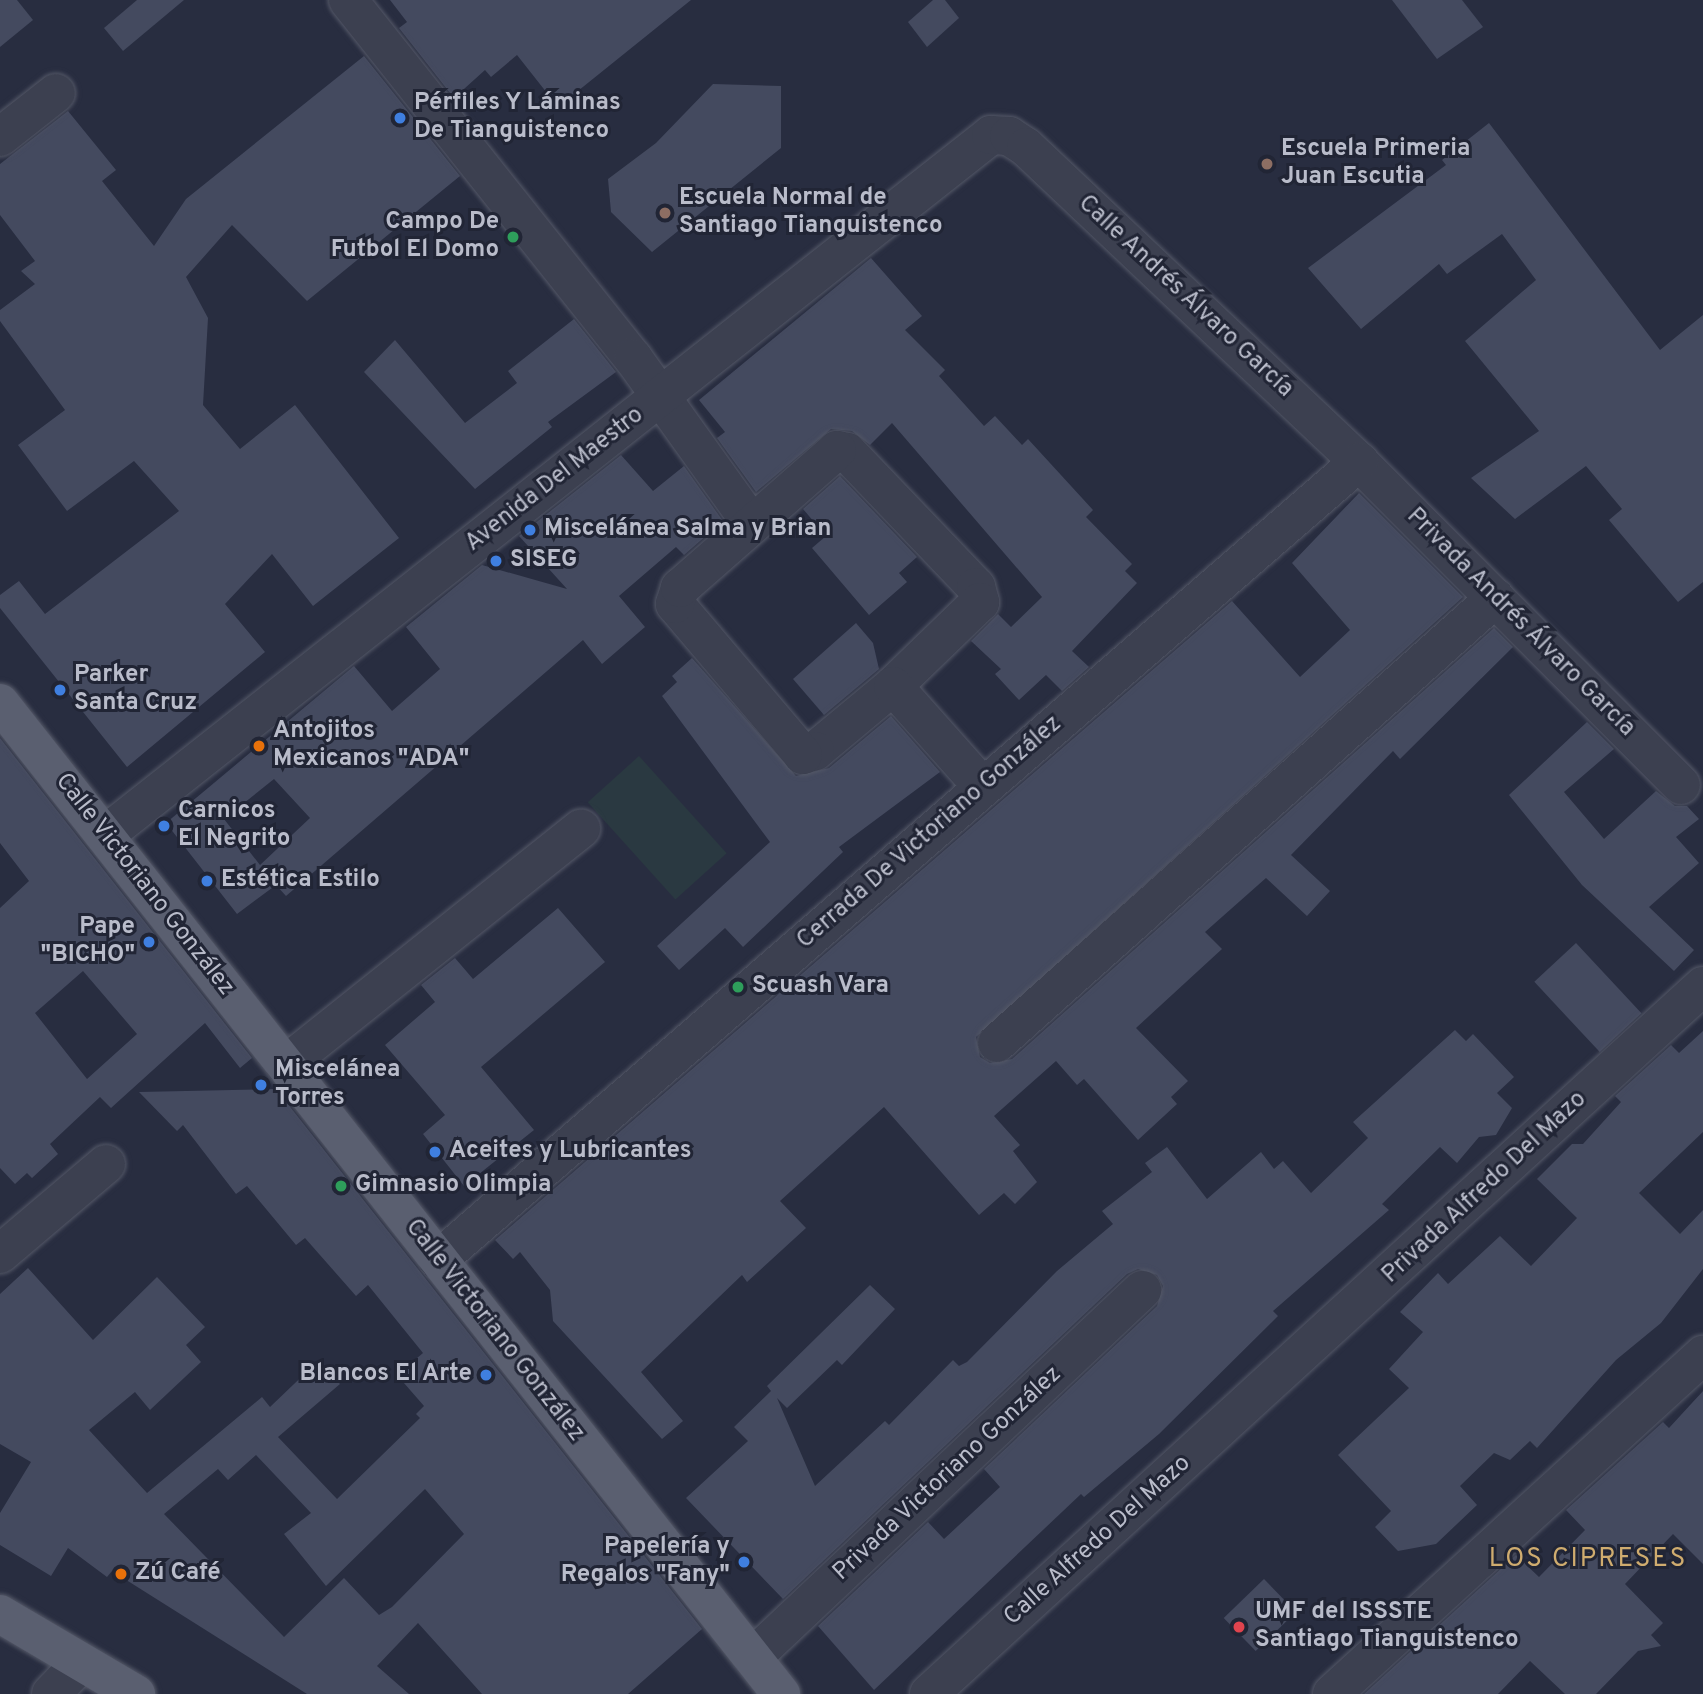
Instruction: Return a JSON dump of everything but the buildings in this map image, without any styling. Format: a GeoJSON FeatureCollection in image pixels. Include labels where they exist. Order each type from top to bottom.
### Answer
{"type":"FeatureCollection","features":[{"type":"Feature","properties":{"kind":"main road","name":"Calle Victoriano González"},"geometry":{"type":"LineString","coordinates":[[0,703],[781,1694]]}},
{"type":"Feature","properties":{"kind":"main road"},"geometry":{"type":"LineString","coordinates":[[0,1614],[80,1664],[136,1694]]}},
{"type":"Feature","properties":{"kind":"street"},"geometry":{"type":"LineString","coordinates":[[348,0],[633,358],[659,398],[752,524]]}},
{"type":"Feature","properties":{"kind":"street"},"geometry":{"type":"LineString","coordinates":[[0,137],[57,93]]}},
{"type":"Feature","properties":{"kind":"street","name":"Avenida Del Maestro"},"geometry":{"type":"LineString","coordinates":[[105,835],[659,398],[971,145],[991,135],[1009,136]]}},
{"type":"Feature","properties":{"kind":"street","name":"Calle Andrés Álvaro García"},"geometry":{"type":"LineString","coordinates":[[1009,136],[1359,461]]}},
{"type":"Feature","properties":{"kind":"street"},"geometry":{"type":"LineString","coordinates":[[842,451],[976,587],[980,602],[893,686],[815,751],[796,751],[675,604],[680,588],[831,454],[842,451]]}},
{"type":"Feature","properties":{"kind":"street","name":"Privada Andrés Álvaro García"},"geometry":{"type":"LineString","coordinates":[[1359,461],[1681,785]]}},
{"type":"Feature","properties":{"kind":"street","name":"Cerrada De Victoriano González"},"geometry":{"type":"LineString","coordinates":[[438,1260],[1359,461]]}},
{"type":"Feature","properties":{"kind":"street"},"geometry":{"type":"LineString","coordinates":[[997,1044],[1495,598]]}},
{"type":"Feature","properties":{"kind":"street"},"geometry":{"type":"LineString","coordinates":[[893,686],[982,786]]}},
{"type":"Feature","properties":{"kind":"street"},"geometry":{"type":"LineString","coordinates":[[285,1065],[581,829]]}},
{"type":"Feature","properties":{"kind":"street","name":"Privada Alfredo Del Mazo"},"geometry":{"type":"LineString","coordinates":[[1267,1389],[1703,986]]}},
{"type":"Feature","properties":{"kind":"street"},"geometry":{"type":"LineString","coordinates":[[0,1254],[106,1164]]}},
{"type":"Feature","properties":{"kind":"street","name":"Privada Victoriano González"},"geometry":{"type":"LineString","coordinates":[[753,1657],[1142,1290]]}},
{"type":"Feature","properties":{"kind":"street"},"geometry":{"type":"LineString","coordinates":[[1332,1694],[1703,1355]]}},
{"type":"Feature","properties":{"kind":"street","name":"Calle Alfredo Del Mazo"},"geometry":{"type":"LineString","coordinates":[[929,1694],[1267,1389]]}},
{"type":"Feature","properties":{"kind":"street"},"geometry":{"type":"LineString","coordinates":[[51,1694],[80,1664]]}},
{"type":"Feature","properties":{"kind":"shaded area"},"geometry":{"type":"Polygon","coordinates":[[[639,756],[727,853],[675,900],[588,802],[639,756]]]}},
{"type":"Feature","properties":{"kind":"place","name":"Pérfiles Y Láminas De Tianguistenco"},"geometry":{"type":"Point","coordinates":[400,118]}},
{"type":"Feature","properties":{"kind":"place","name":"Escuela Primeria Juan Escutia"},"geometry":{"type":"Point","coordinates":[1267,164]}},
{"type":"Feature","properties":{"kind":"place","name":"Escuela Normal de Santiago Tianguistenco"},"geometry":{"type":"Point","coordinates":[665,213]}},
{"type":"Feature","properties":{"kind":"place","name":"Campo De Futbol El Domo"},"geometry":{"type":"Point","coordinates":[513,237]}},
{"type":"Feature","properties":{"kind":"place","name":"Miscelánea Salma y Brian"},"geometry":{"type":"Point","coordinates":[530,530]}},
{"type":"Feature","properties":{"kind":"place","name":"SISEG"},"geometry":{"type":"Point","coordinates":[496,561]}},
{"type":"Feature","properties":{"kind":"place","name":"Parker Santa Cruz"},"geometry":{"type":"Point","coordinates":[60,690]}},
{"type":"Feature","properties":{"kind":"place","name":"Antojitos Mexicanos \"ADA\""},"geometry":{"type":"Point","coordinates":[259,746]}},
{"type":"Feature","properties":{"kind":"place","name":"Carnicos El Negrito"},"geometry":{"type":"Point","coordinates":[164,826]}},
{"type":"Feature","properties":{"kind":"place","name":"Estética Estilo"},"geometry":{"type":"Point","coordinates":[207,881]}},
{"type":"Feature","properties":{"kind":"place","name":"Pape \"BICHO\""},"geometry":{"type":"Point","coordinates":[149,942]}},
{"type":"Feature","properties":{"kind":"place","name":"Scuash Vara"},"geometry":{"type":"Point","coordinates":[738,987]}},
{"type":"Feature","properties":{"kind":"place","name":"Miscelánea Torres"},"geometry":{"type":"Point","coordinates":[261,1085]}},
{"type":"Feature","properties":{"kind":"place","name":"Aceites y Lubricantes"},"geometry":{"type":"Point","coordinates":[435,1152]}},
{"type":"Feature","properties":{"kind":"place","name":"Gimnasio Olimpia"},"geometry":{"type":"Point","coordinates":[341,1186]}},
{"type":"Feature","properties":{"kind":"place","name":"Blancos El Arte"},"geometry":{"type":"Point","coordinates":[486,1375]}},
{"type":"Feature","properties":{"kind":"place","name":"Papelería y Regalos \"Fany\""},"geometry":{"type":"Point","coordinates":[744,1562]}},
{"type":"Feature","properties":{"kind":"place","name":"Zú Café"},"geometry":{"type":"Point","coordinates":[121,1574]}},
{"type":"Feature","properties":{"kind":"place","name":"UMF del ISSSTE Santiago Tianguistenco"},"geometry":{"type":"Point","coordinates":[1239,1627]}},
{"type":"Feature","properties":{"kind":"district","name":"LOS CIPRESES"},"geometry":{"type":"Point","coordinates":[1588,1560]}}]}
